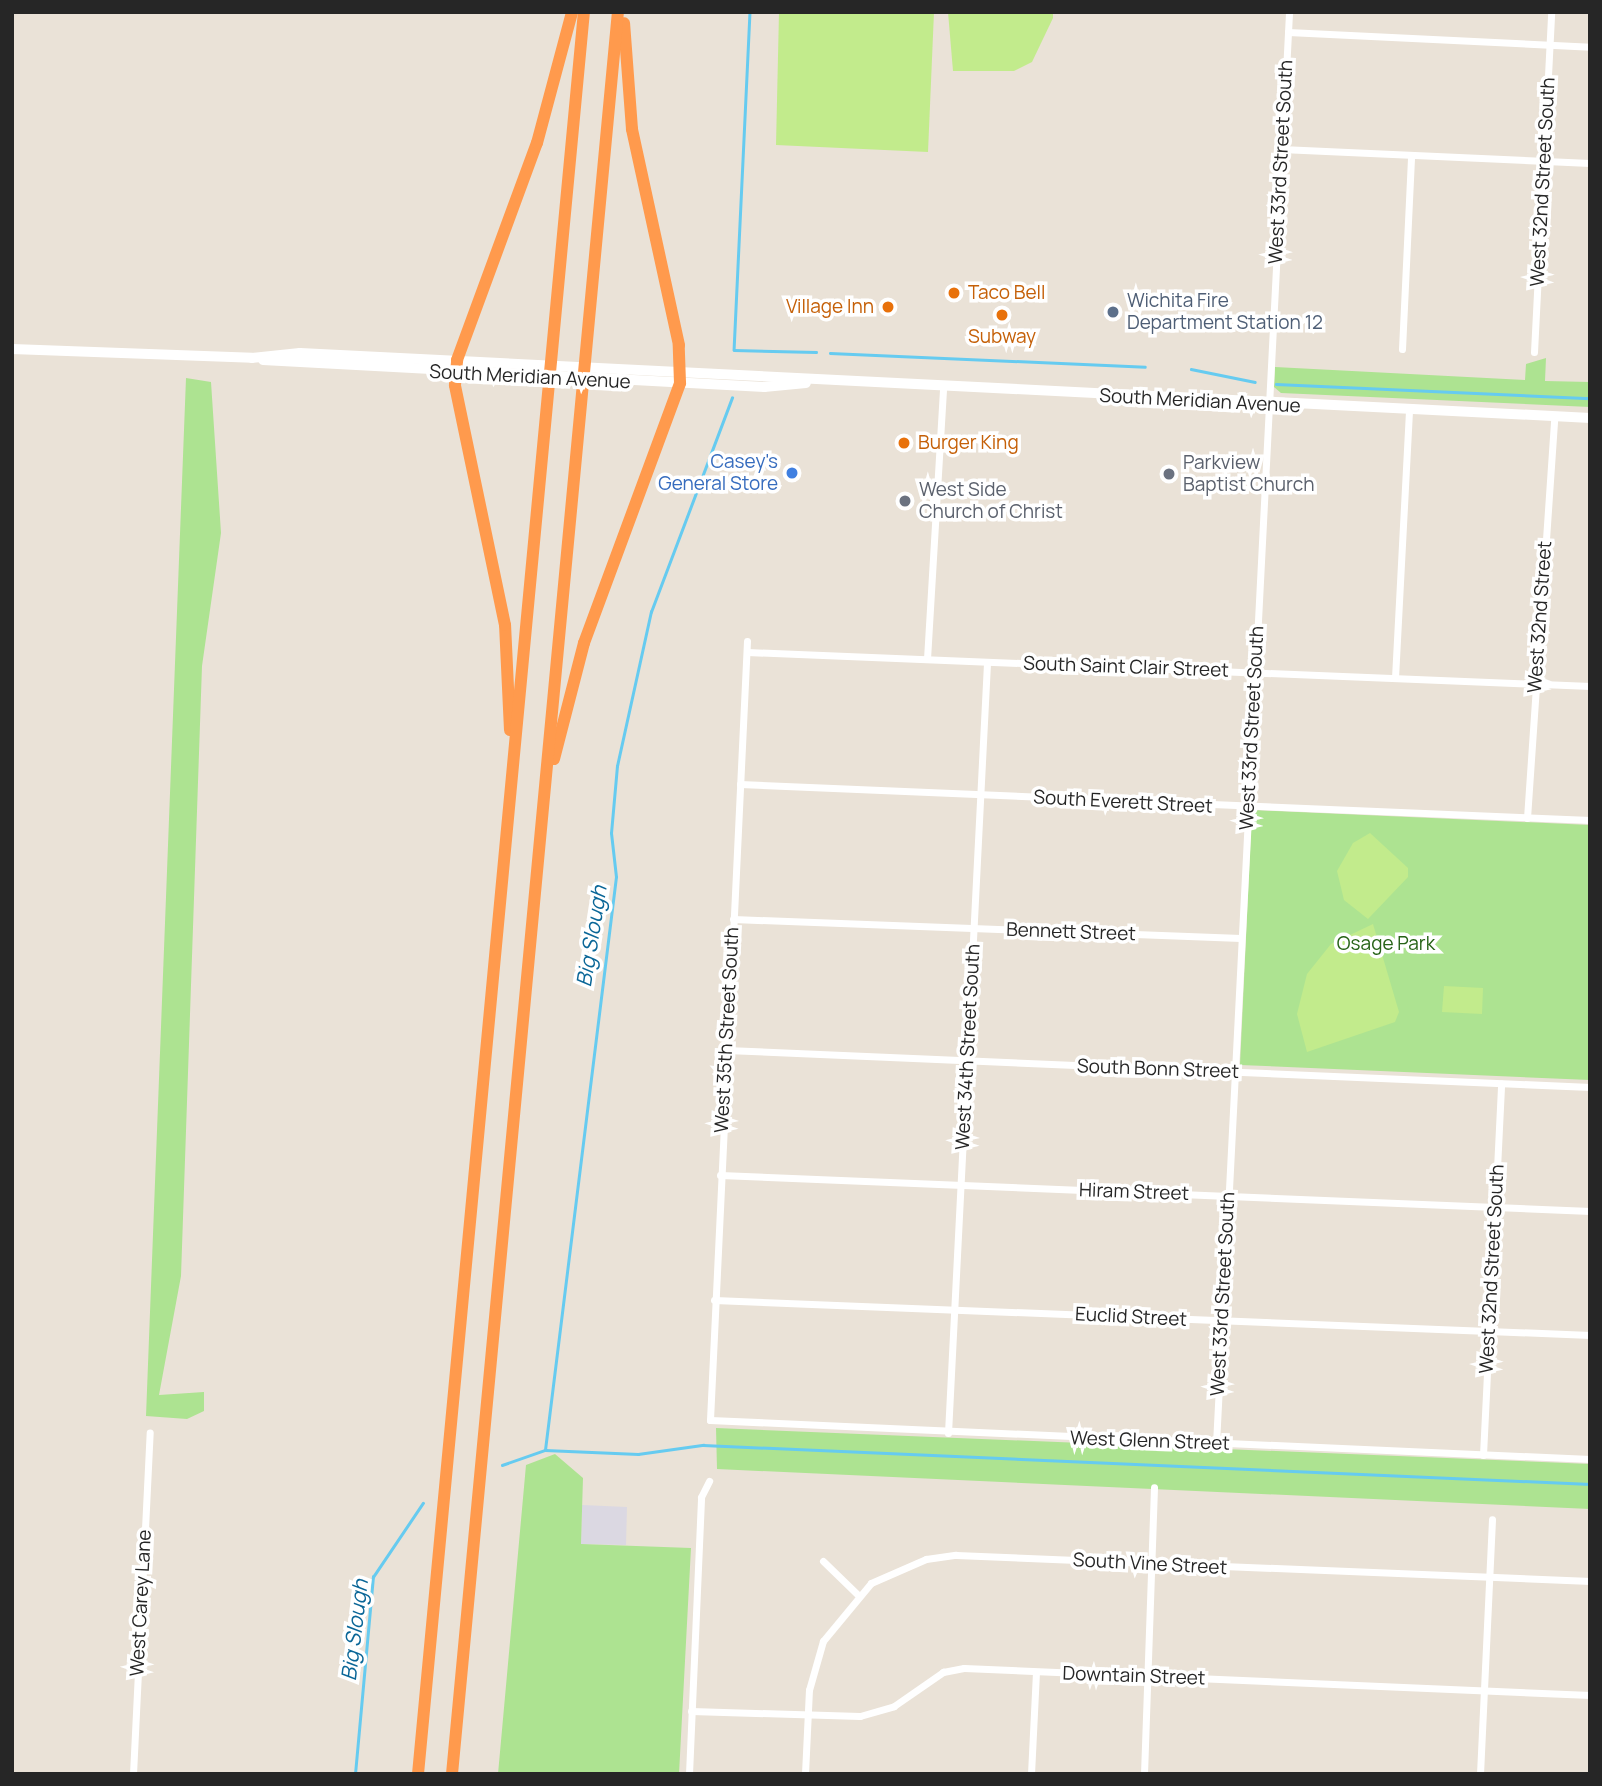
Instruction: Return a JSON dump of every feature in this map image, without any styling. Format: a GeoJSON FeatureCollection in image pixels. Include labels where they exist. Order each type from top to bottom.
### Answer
{"type":"FeatureCollection","features":[{"type":"Feature","properties":{"kind":"highway"},"geometry":{"type":"LineString","coordinates":[[512,779],[505,625],[456,374],[457,360],[537,143],[572,12]]}},
{"type":"Feature","properties":{"kind":"highway"},"geometry":{"type":"LineString","coordinates":[[418,1774],[512,779],[545,395],[584,12]]}},
{"type":"Feature","properties":{"kind":"highway"},"geometry":{"type":"LineString","coordinates":[[452,1774],[618,12]]}},
{"type":"Feature","properties":{"kind":"highway"},"geometry":{"type":"LineString","coordinates":[[542,815],[584,643],[680,377],[632,129],[624,12]]}},
{"type":"Feature","properties":{"kind":"main road","name":"South Meridian Avenue"},"geometry":{"type":"LineString","coordinates":[[12,349],[252,358],[298,367],[456,374],[809,382],[1590,418]]}},
{"type":"Feature","properties":{"kind":"main road","name":"South Meridian Avenue"},"geometry":{"type":"LineString","coordinates":[[252,358],[300,352],[457,360],[680,377]]}},
{"type":"Feature","properties":{"kind":"street","name":"West 33rd Street South"},"geometry":{"type":"LineString","coordinates":[[1216,1444],[1289,12]]}},
{"type":"Feature","properties":{"kind":"street","name":"West 32nd Street South"},"geometry":{"type":"LineString","coordinates":[[1534,352],[1551,12]]}},
{"type":"Feature","properties":{"kind":"street"},"geometry":{"type":"LineString","coordinates":[[1288,32],[1590,47]]}},
{"type":"Feature","properties":{"kind":"street"},"geometry":{"type":"LineString","coordinates":[[1281,149],[1590,163]]}},
{"type":"Feature","properties":{"kind":"street"},"geometry":{"type":"LineString","coordinates":[[1402,349],[1411,155]]}},
{"type":"Feature","properties":{"kind":"street"},"geometry":{"type":"LineString","coordinates":[[927,659],[943,389]]}},
{"type":"Feature","properties":{"kind":"street"},"geometry":{"type":"LineString","coordinates":[[1395,678],[1409,410]]}},
{"type":"Feature","properties":{"kind":"street","name":"West 32nd Street"},"geometry":{"type":"LineString","coordinates":[[1527,818],[1554,417]]}},
{"type":"Feature","properties":{"kind":"street","name":"West 35th Street South"},"geometry":{"type":"LineString","coordinates":[[710,1420],[747,640]]}},
{"type":"Feature","properties":{"kind":"street","name":"South Saint Clair Street"},"geometry":{"type":"LineString","coordinates":[[747,652],[1590,686]]}},
{"type":"Feature","properties":{"kind":"street","name":"West 34th Street South"},"geometry":{"type":"LineString","coordinates":[[948,1433],[987,662]]}},
{"type":"Feature","properties":{"kind":"street","name":"South Everett Street"},"geometry":{"type":"LineString","coordinates":[[740,784],[1590,820]]}},
{"type":"Feature","properties":{"kind":"street","name":"Bennett Street"},"geometry":{"type":"LineString","coordinates":[[733,919],[1241,938]]}},
{"type":"Feature","properties":{"kind":"street","name":"South Bonn Street"},"geometry":{"type":"LineString","coordinates":[[726,1050],[1590,1087]]}},
{"type":"Feature","properties":{"kind":"street","name":"West 32nd Street South"},"geometry":{"type":"LineString","coordinates":[[1483,1455],[1501,1083]]}},
{"type":"Feature","properties":{"kind":"street","name":"Hiram Street"},"geometry":{"type":"LineString","coordinates":[[720,1175],[1590,1211]]}},
{"type":"Feature","properties":{"kind":"street","name":"Euclid Street"},"geometry":{"type":"LineString","coordinates":[[714,1300],[1590,1335]]}},
{"type":"Feature","properties":{"kind":"street","name":"West Glenn Street"},"geometry":{"type":"LineString","coordinates":[[710,1420],[948,1433],[1590,1459]]}},
{"type":"Feature","properties":{"kind":"street","name":"West Carey Lane"},"geometry":{"type":"LineString","coordinates":[[133,1774],[149,1432]]}},
{"type":"Feature","properties":{"kind":"street"},"geometry":{"type":"LineString","coordinates":[[688,1774],[701,1497],[709,1481]]}},
{"type":"Feature","properties":{"kind":"street"},"geometry":{"type":"LineString","coordinates":[[1144,1774],[1154,1564],[1154,1487]]}},
{"type":"Feature","properties":{"kind":"street"},"geometry":{"type":"LineString","coordinates":[[1480,1774],[1492,1519]]}},
{"type":"Feature","properties":{"kind":"street","name":"South Vine Street"},"geometry":{"type":"LineString","coordinates":[[805,1774],[807,1718],[818,1652],[857,1594],[898,1568],[956,1555],[1590,1581]]}},
{"type":"Feature","properties":{"kind":"street"},"geometry":{"type":"LineString","coordinates":[[823,1560],[857,1594]]}},
{"type":"Feature","properties":{"kind":"street","name":"Downtain Street"},"geometry":{"type":"LineString","coordinates":[[691,1712],[807,1718],[849,1717],[894,1706],[948,1671],[1036,1672],[1590,1695]]}},
{"type":"Feature","properties":{"kind":"street"},"geometry":{"type":"LineString","coordinates":[[1031,1774],[1036,1672]]}},
{"type":"Feature","properties":{"kind":"shaded area"},"geometry":{"type":"Polygon","coordinates":[[[582,1505],[627,1507],[626,1545],[581,1544],[582,1505]]]}},
{"type":"Feature","properties":{"kind":"green space"},"geometry":{"type":"Polygon","coordinates":[[[779,12],[934,12],[928,152],[776,145],[779,12]]]}},
{"type":"Feature","properties":{"kind":"green space"},"geometry":{"type":"Polygon","coordinates":[[[948,12],[1053,12],[1053,18],[1032,62],[1014,71],[953,71],[948,12]]]}},
{"type":"Feature","properties":{"kind":"green space"},"geometry":{"type":"Polygon","coordinates":[[[1546,358],[1545,381],[1590,382],[1590,407],[1281,393],[1274,387],[1275,367],[1525,380],[1526,364],[1546,358]]]}},
{"type":"Feature","properties":{"kind":"green space"},"geometry":{"type":"Polygon","coordinates":[[[186,378],[211,382],[221,533],[202,666],[181,1276],[159,1395],[204,1392],[204,1411],[187,1419],[146,1416],[186,378]]]}},
{"type":"Feature","properties":{"kind":"green space","name":"Osage Park"},"geometry":{"type":"Polygon","coordinates":[[[1252,810],[1590,825],[1590,1080],[1240,1065],[1252,810]]]}},
{"type":"Feature","properties":{"kind":"green space"},"geometry":{"type":"Polygon","coordinates":[[[1370,833],[1408,868],[1408,877],[1368,919],[1344,900],[1337,871],[1353,843],[1370,833]]]}},
{"type":"Feature","properties":{"kind":"green space"},"geometry":{"type":"Polygon","coordinates":[[[1373,924],[1399,1012],[1395,1022],[1307,1052],[1297,1014],[1307,974],[1331,944],[1373,924]]]}},
{"type":"Feature","properties":{"kind":"green space"},"geometry":{"type":"Polygon","coordinates":[[[1444,986],[1483,988],[1482,1014],[1442,1012],[1444,986]]]}},
{"type":"Feature","properties":{"kind":"green space"},"geometry":{"type":"Polygon","coordinates":[[[716,1428],[1590,1464],[1590,1509],[717,1469],[716,1428]]]}},
{"type":"Feature","properties":{"kind":"green space"},"geometry":{"type":"Polygon","coordinates":[[[555,1454],[583,1478],[581,1544],[691,1548],[679,1774],[498,1774],[526,1465],[555,1454]]]}},
{"type":"Feature","properties":{"kind":"waterway"},"geometry":{"type":"LineString","coordinates":[[750,12],[734,350],[816,352]]}},
{"type":"Feature","properties":{"kind":"waterway"},"geometry":{"type":"LineString","coordinates":[[830,353],[1145,367]]}},
{"type":"Feature","properties":{"kind":"waterway"},"geometry":{"type":"LineString","coordinates":[[1191,369],[1255,382]]}},
{"type":"Feature","properties":{"kind":"waterway"},"geometry":{"type":"LineString","coordinates":[[1276,384],[1590,398]]}},
{"type":"Feature","properties":{"kind":"waterway","name":"Big Slough"},"geometry":{"type":"LineString","coordinates":[[502,1465],[545,1450],[616,877],[611,833],[617,766],[651,612],[732,398]]}},
{"type":"Feature","properties":{"kind":"waterway"},"geometry":{"type":"LineString","coordinates":[[545,1450],[638,1454],[703,1445],[1590,1484]]}},
{"type":"Feature","properties":{"kind":"waterway","name":"Big Slough"},"geometry":{"type":"LineString","coordinates":[[355,1774],[373,1577],[423,1503]]}},
{"type":"Feature","properties":{"kind":"place","name":"Taco Bell"},"geometry":{"type":"Point","coordinates":[954,293]}},
{"type":"Feature","properties":{"kind":"place","name":"Village Inn"},"geometry":{"type":"Point","coordinates":[888,307]}},
{"type":"Feature","properties":{"kind":"place","name":"Wichita Fire Department Station 12"},"geometry":{"type":"Point","coordinates":[1113,312]}},
{"type":"Feature","properties":{"kind":"place","name":"Subway"},"geometry":{"type":"Point","coordinates":[1002,315]}},
{"type":"Feature","properties":{"kind":"place","name":"Burger King"},"geometry":{"type":"Point","coordinates":[904,443]}},
{"type":"Feature","properties":{"kind":"place","name":"Casey's General Store"},"geometry":{"type":"Point","coordinates":[792,473]}},
{"type":"Feature","properties":{"kind":"place","name":"Parkview Baptist Church"},"geometry":{"type":"Point","coordinates":[1169,474]}},
{"type":"Feature","properties":{"kind":"place","name":"West Side Church of Christ"},"geometry":{"type":"Point","coordinates":[905,501]}}]}
